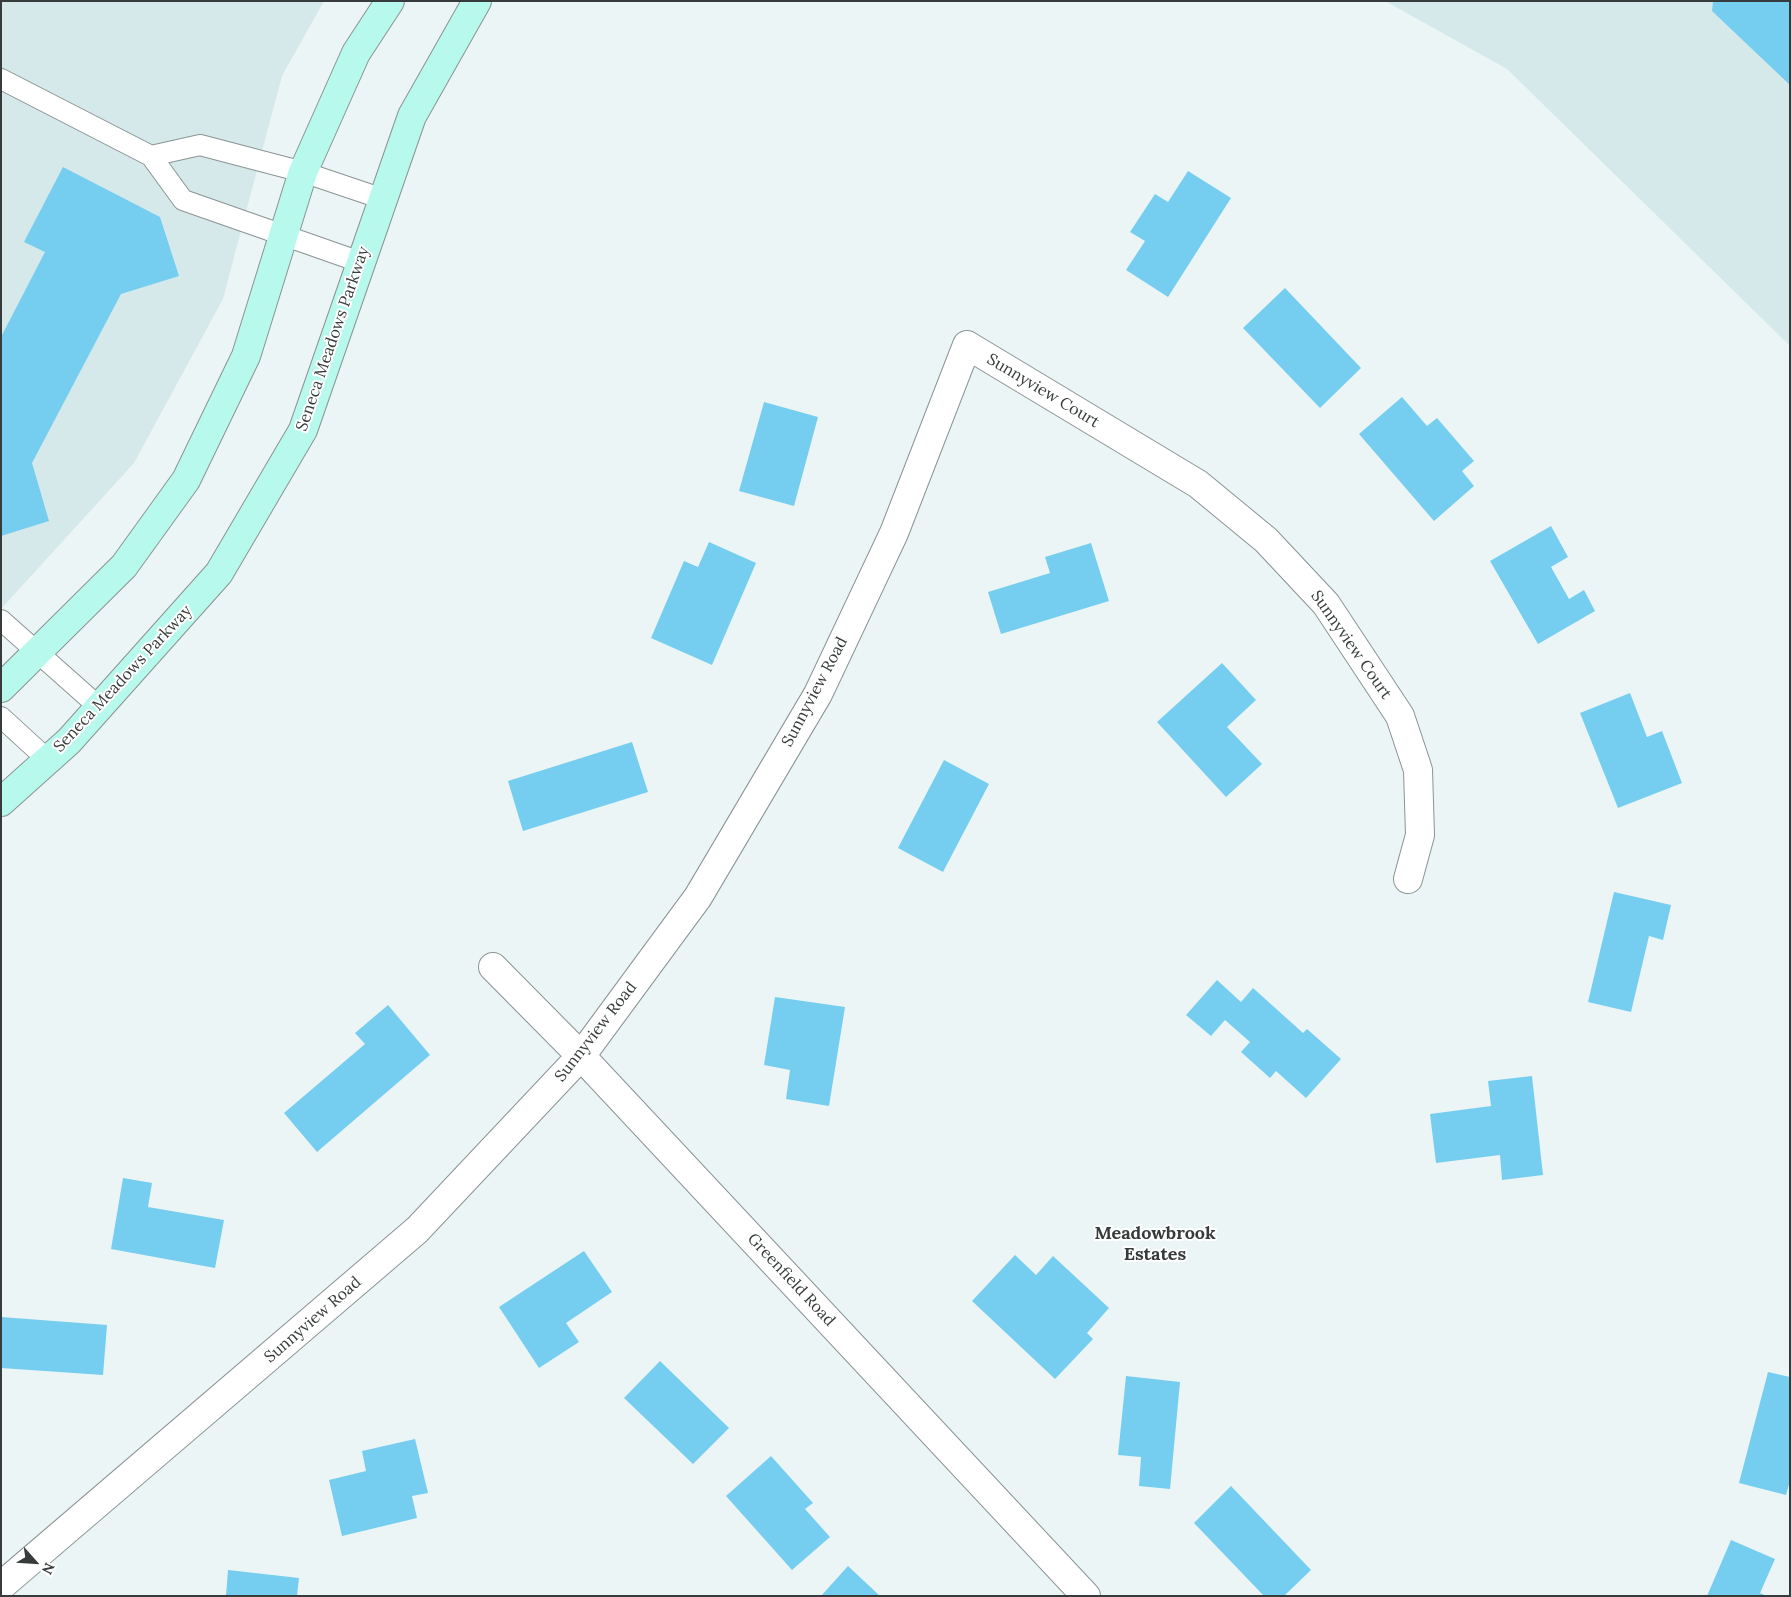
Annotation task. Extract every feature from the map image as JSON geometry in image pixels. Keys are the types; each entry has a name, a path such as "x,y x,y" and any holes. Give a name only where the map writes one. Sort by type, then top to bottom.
{"street":[{"path":"1,688 124,566 186,480 246,356 303,172 356,53 390,1"},
{"name":"Seneca Meadows Parkway","path":"1,802 69,741 220,573 303,430 412,116 477,1"},
{"name":"Sunnyview Court","path":"967,345 1198,484 1266,540 1326,604 1400,716 1418,770 1420,836 1408,879"},
{"name":"Sunnyview Road","path":"1,1586 417,1230 581,1056 698,897 818,694 894,533 967,345"},
{"name":"Greenfield Road","path":"493,967 581,1056 1086,1596"}],"lane":[{"path":"1,79 151,156 183,200 360,262"},
{"path":"151,156 200,146 303,172 383,198"},
{"path":"1,620 99,707"},
{"path":"1,717 48,760"}],"shaded area":[{"path":"1,1 324,1 282,76 223,299 134,463 1,609"},
{"path":"1385,1 1790,1 1790,346 1507,69"}],"building":[{"path":"1713,1 1790,1 1790,85 1712,11"},
{"path":"63,167 160,217 179,276 121,294 32,463 49,521 1,536 1,337 45,252 24,242"},
{"path":"1188,171 1231,198 1168,297 1126,270 1145,241 1130,232 1155,194 1168,202"},
{"path":"1285,288 1361,368 1320,408 1243,328"},
{"path":"1402,397 1427,426 1437,418 1474,461 1462,471 1474,486 1434,521 1359,434"},
{"path":"764,402 818,417 794,506 739,491"},
{"path":"1551,526 1568,557 1551,567 1569,599 1584,590 1595,611 1538,644 1490,561"},
{"path":"709,542 756,563 712,665 651,638 684,561 698,567"},
{"path":"1091,543 1109,601 1001,634 988,592 1050,573 1045,557"},
{"path":"1222,663 1256,700 1227,727 1262,764 1226,797 1157,722"},
{"path":"1630,693 1647,737 1662,731 1682,783 1618,808 1580,713"},
{"path":"632,742 648,792 523,831 508,781"},
{"path":"944,760 989,784 943,872 898,848"},
{"path":"1614,892 1671,905 1663,940 1649,936 1631,1012 1588,1002"},
{"path":"1217,980 1241,1002 1253,988 1303,1033 1307,1029 1341,1059 1306,1098 1276,1071 1270,1078 1241,1052 1250,1042 1225,1020 1211,1036 1186,1015"},
{"path":"775,997 845,1007 829,1106 786,1099 790,1070 764,1065"},
{"path":"388,1005 430,1055 317,1152 284,1113 365,1044 355,1033"},
{"path":"1532,1076 1543,1175 1502,1180 1500,1155 1436,1163 1430,1114 1491,1106 1488,1081"},
{"path":"123,1178 152,1183 148,1207 224,1220 215,1268 111,1249"},
{"path":"584,1251 612,1292 566,1323 579,1342 539,1368 499,1307"},
{"path":"1015,1255 1036,1275 1053,1256 1109,1308 1087,1333 1093,1339 1055,1379 972,1301"},
{"path":"1,1317 107,1325 103,1375 1,1368"},
{"path":"660,1361 729,1428 693,1464 624,1398"},
{"path":"1768,1372 1790,1377 1790,1481 1786,1495 1739,1483"},
{"path":"1126,1376 1180,1382 1170,1489 1139,1486 1141,1457 1118,1455"},
{"path":"415,1439 428,1493 412,1496 417,1518 342,1536 329,1480 366,1471 362,1451"},
{"path":"771,1456 813,1503 805,1509 830,1537 792,1570 726,1496"},
{"path":"1231,1486 1311,1570 1284,1596 1264,1596 1194,1523"},
{"path":"1731,1540 1775,1559 1760,1593 1767,1596 1707,1596"},
{"path":"848,1566 880,1596 821,1596"},
{"path":"228,1570 299,1578 297,1596 226,1596"}],"district":[{"name":"Meadowbrook Estates","path":"1155,1244"}]}
